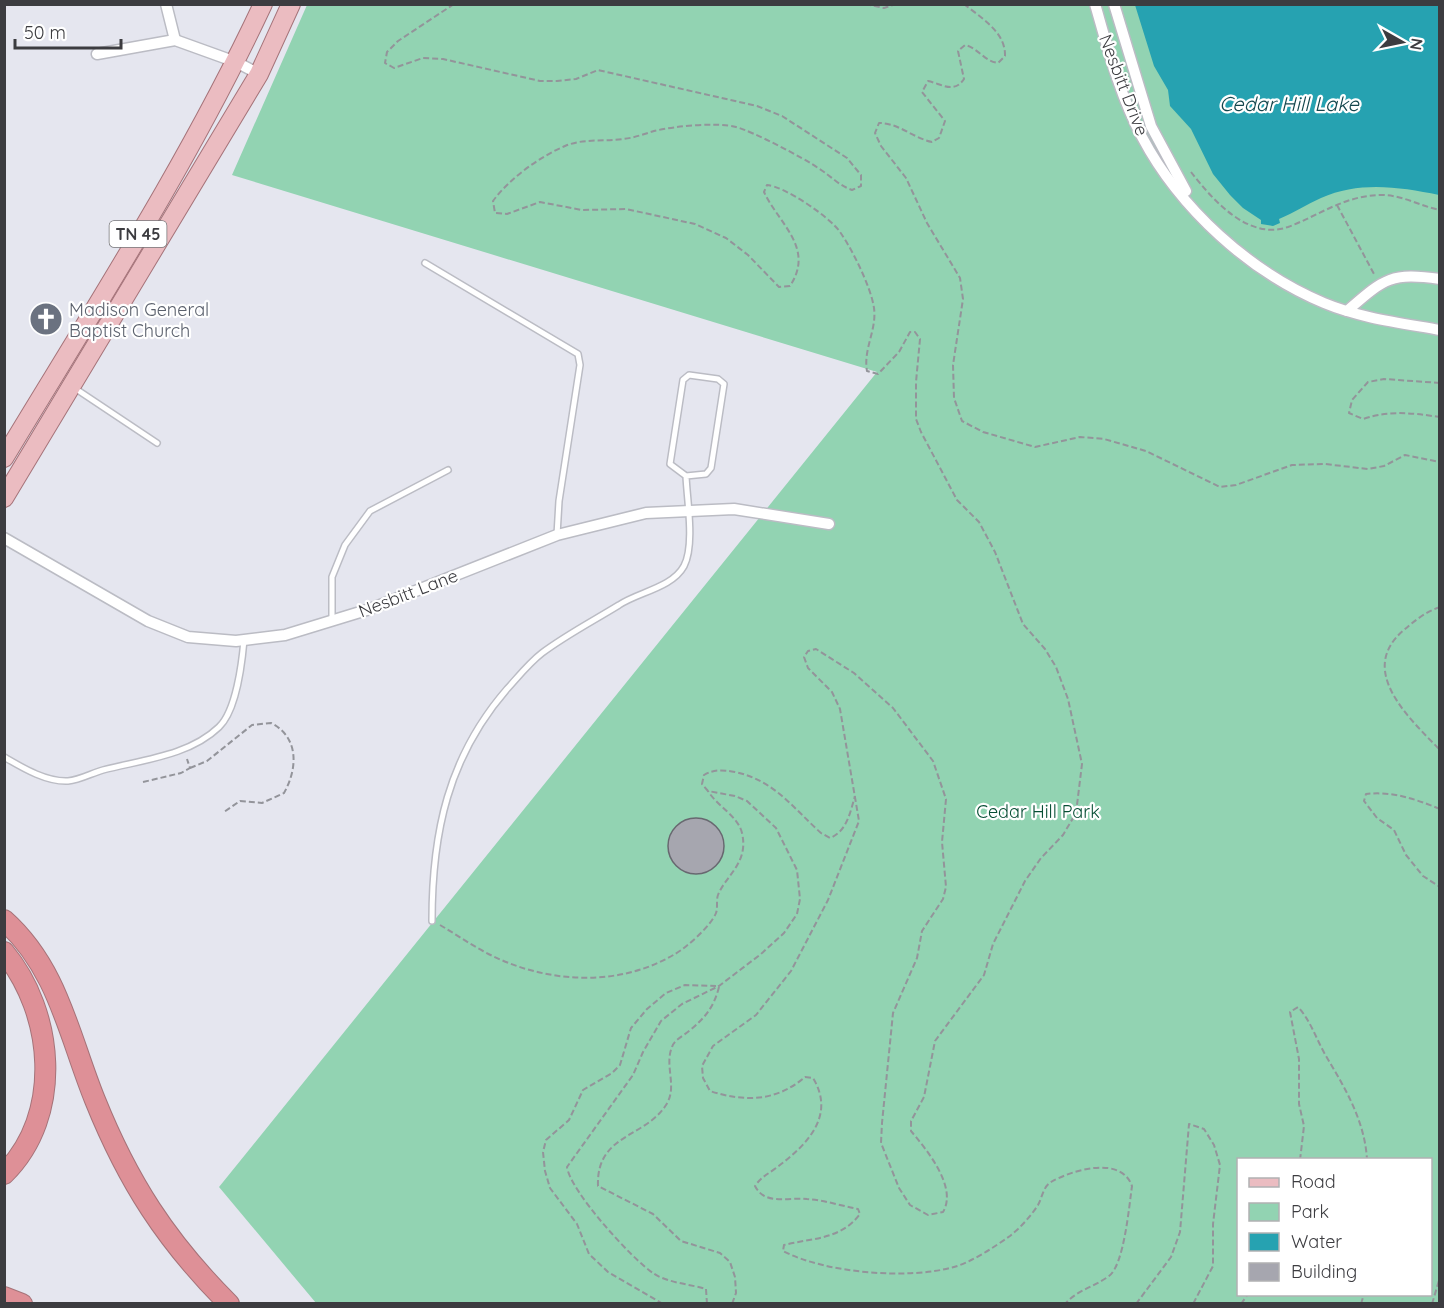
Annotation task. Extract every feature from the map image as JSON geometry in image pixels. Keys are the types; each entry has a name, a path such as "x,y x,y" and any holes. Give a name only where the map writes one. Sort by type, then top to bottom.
{"highway":[{"path":"4,920 22,936 51,979 94,1099 142,1199 175,1245 229,1304"},
{"path":"4,952 15,965 32,997 41,1025 45,1052 40,1107 30,1137 4,1174"},
{"path":"4,1297 22,1304"}],"main road":[{"name":"TN 45","path":"4,458 181,162 236,62 263,4"},
{"name":"TN 45","path":"4,498 259,74 291,4"}],"street":[{"path":"166,4 176,40"},
{"name":"Nesbitt Drive","path":"1095,4 1124,95 1143,138 1174,185 1204,219 1242,255 1270,274 1325,304 1440,330"},
{"name":"Nesbitt Drive","path":"1114,4 1151,126 1167,159 1204,219"},
{"path":"97,54 176,40 236,62 259,74"},
{"path":"1347,310 1379,284 1408,274 1440,279"},
{"name":"Nesbitt Lane","path":"4,538 148,621 188,637 244,640 285,635 332,621 369,609 557,535 646,513 734,509 829,524"}],"lane":[{"path":"181,162 200,172"},
{"path":"153,209 172,217"},
{"path":"425,263 578,354 579,365 558,501 557,535"},
{"path":"688,375 718,379 724,384 711,468 706,474 686,476 670,464 683,380 688,375"},
{"path":"71,386 158,443"},
{"path":"332,621 332,577 345,545 370,511 448,470"},
{"path":"432,921 435,850 444,809 462,758 483,718 541,654 624,601 675,577 683,568 688,556 686,476"},
{"path":"4,757 47,778 67,781 184,748 200,741 220,726 234,696 242,668 244,640"}],"path":[{"path":"454,4 399,41 387,52 385,63 394,68 423,58 443,59 540,81 576,79 598,70 643,79 757,106 782,116 847,158 861,175 861,186 852,190 839,185 819,168 806,161 738,128 720,125 657,130 624,140 589,139 564,146 522,172 492,201 495,213 507,214 540,202 582,210 626,209 695,224 726,238 748,255 779,287 790,286 797,276 798,250 791,232 764,192 767,185 778,186 830,222 839,231 853,257 874,308 873,325 865,358 867,371 878,374 899,352 910,332 915,332 920,339 916,382 916,419 957,500 979,522 994,552 1023,624 1045,649 1056,667 1068,699 1082,764 1076,813 1063,835 1041,858 1026,881 993,944 984,975 935,1041 924,1097 911,1120 911,1131 933,1156 946,1197 943,1212 928,1215 910,1205 898,1188 881,1143 892,1013 917,958 922,931 943,899 946,887 942,842 946,799 933,761 893,708 854,673 825,652 816,649 808,651 804,657 808,668 832,692 840,709 859,821 852,844 813,931 791,971 756,1015 713,1046 702,1066 703,1078 710,1091 733,1098 758,1099 794,1087 805,1077 813,1078 821,1092 822,1112 815,1130 755,1186 759,1194 766,1197 783,1200 806,1198 858,1209 860,1214 845,1228 816,1241 784,1245 783,1251 812,1263 892,1272 935,1270 956,1266 1011,1235 1030,1216 1049,1183 1073,1173 1096,1168 1108,1167 1121,1173 1130,1179 1132,1186 1121,1261 1109,1276 1072,1296 1065,1304"},
{"path":"865,4 884,8 896,4"},
{"path":"964,4 983,17 997,33 1005,48 1005,56 998,63 990,62 974,47 965,45 958,51 964,79 959,86 950,88 928,81 922,92 945,121 943,133 932,142 918,140 888,123 879,123 875,133 881,146 906,178 927,222 960,278 963,299 953,365 954,398 962,420 983,432 1035,447 1080,437 1104,439 1146,451 1220,488 1292,465 1324,464 1368,469 1384,466 1405,455 1440,462"},
{"path":"1188,167 1226,209 1239,219 1271,230 1288,227 1337,204 1382,195 1440,210"},
{"path":"1337,204 1379,284"},
{"path":"1440,382 1384,379 1368,382 1352,400 1349,413 1363,419 1383,412 1406,412 1440,417"},
{"path":"1440,607 1414,621 1397,636 1386,652 1384,672 1392,693 1440,750"},
{"path":"142,782 181,773 207,761 252,725 271,723 287,736 293,746 294,767 284,793 262,803 240,801 224,812"},
{"path":"184,748 190,768"},
{"path":"432,921 484,952 525,969 573,979 653,967 685,948 716,913 717,896 736,871 740,859 742,833 736,822 714,801 702,784 704,775 713,769 748,775 770,784 821,833 830,838 839,834 848,821 856,794"},
{"path":"707,1304 706,1289 653,1274 619,1240 579,1193 568,1175 567,1167 633,1075 643,1052 661,1022 682,1004 719,986 784,933 797,914 800,899 797,870 776,828 747,801 735,795 708,791"},
{"path":"1440,809 1404,796 1383,792 1366,794 1364,801 1377,818 1394,830 1407,855 1423,876 1440,887"},
{"path":"663,1304 608,1272 589,1254 577,1224 550,1188 544,1171 543,1152 546,1140 568,1120 583,1090 612,1073 620,1065 631,1028 647,1009 666,993 685,985 719,986"},
{"path":"719,986 714,1005 690,1031 673,1043 668,1056 672,1089 666,1106 606,1154 597,1169 598,1186 653,1214 681,1241 720,1253 730,1262 735,1277 736,1293 732,1304"},
{"path":"1300,1158 1304,1126 1299,1104 1299,1059 1290,1012 1298,1007 1307,1017 1325,1055 1344,1083 1357,1115 1367,1158"},
{"path":"1136,1304 1171,1257 1180,1232 1189,1124 1204,1129 1214,1145 1220,1165 1213,1224 1213,1266 1193,1304"},
{"path":"1432,1304 1440,1277"}],"green space":[{"name":"Cedar Hill Park","path":"307,5 1439,5 1439,1303 316,1303 219,1187 877,372 232,175"}],"water":[{"name":"Cedar Hill Lake","path":"1135,5 1439,5 1439,195 1380,187 1350,189 1316,200 1279,219 1280,223 1273,226 1261,224 1261,220 1243,208 1213,174 1191,129 1170,106 1168,90 1154,66"}],"building":[{"path":"691,818 701,818 716,826 722,835 724,846 722,857 716,866 701,874 691,874 680,869 673,862 668,851 668,841 673,830 680,823"}],"place":[{"name":"Madison General Baptist Church","path":"46,319"}]}
